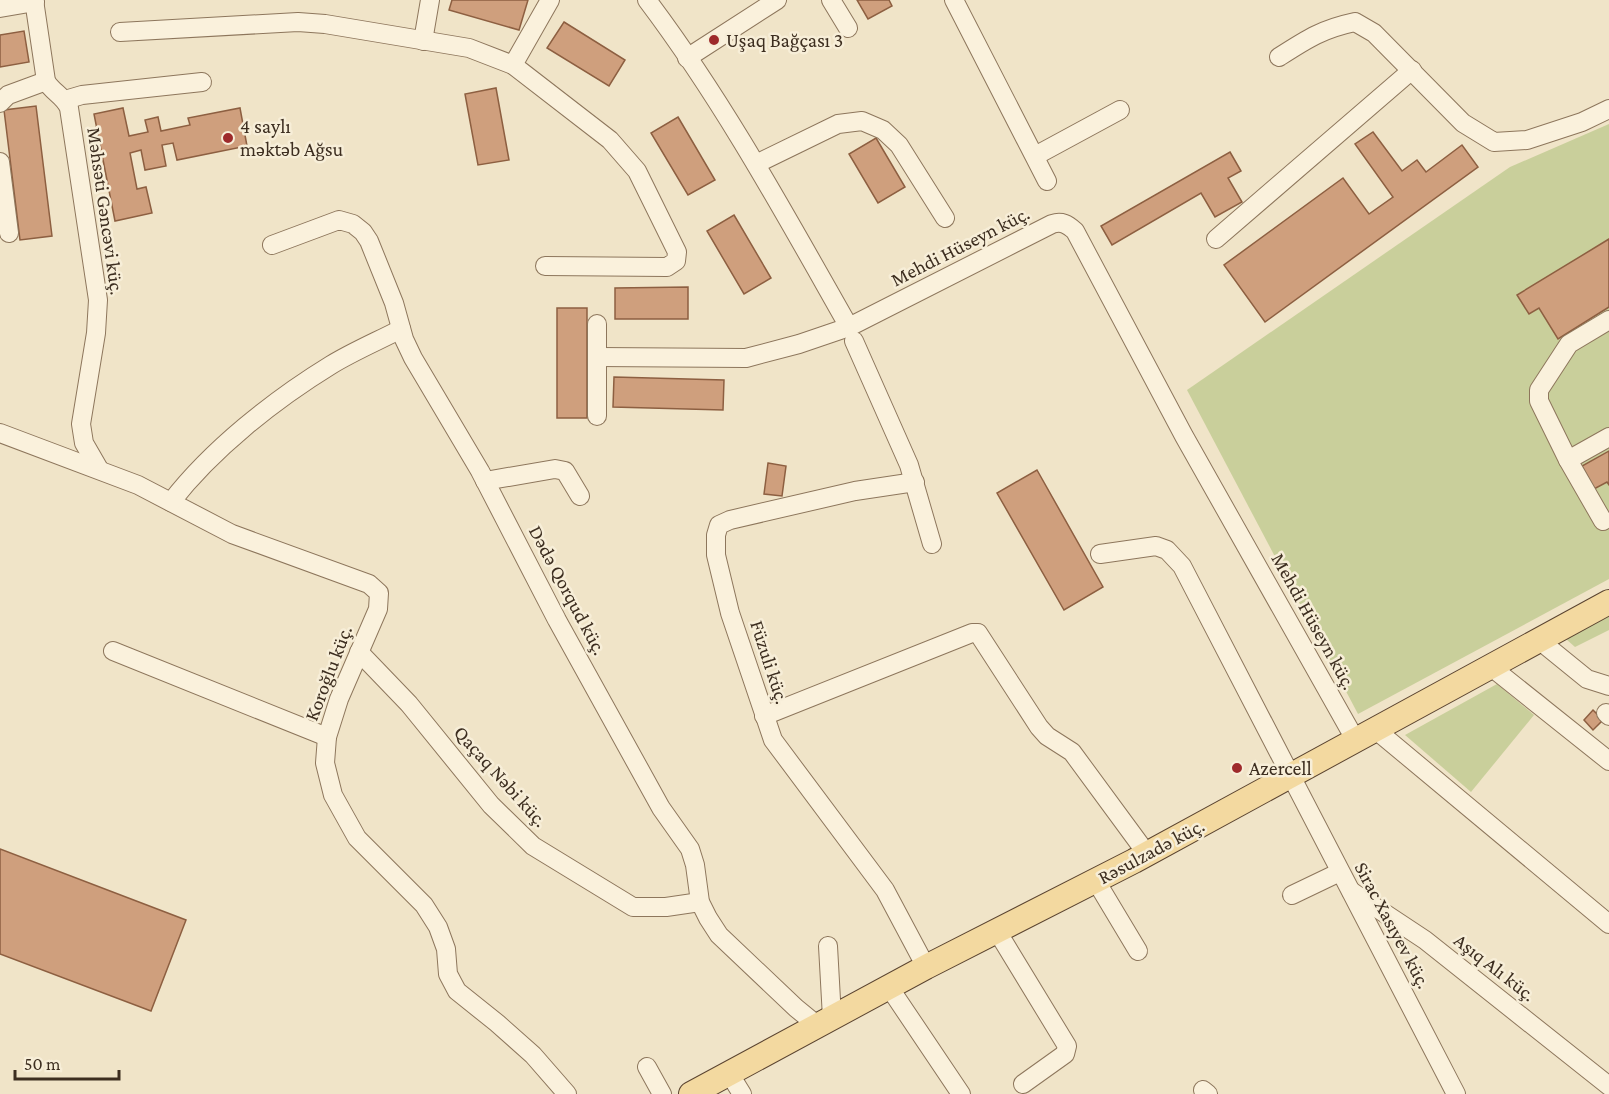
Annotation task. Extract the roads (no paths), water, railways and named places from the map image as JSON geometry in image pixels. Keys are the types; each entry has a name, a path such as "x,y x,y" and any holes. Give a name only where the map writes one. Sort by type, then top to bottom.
{"main road":[{"name":"Rəsulzadə küç.","path":"691,1094 926,967 1147,854 1609,602"}],"street":[{"path":"423,40 430,0"},
{"path":"513,65 550,0"},
{"path":"647,0 756,164 852,334 909,465 933,544"},
{"path":"687,58 777,0"},
{"path":"831,0 848,28"},
{"path":"954,0 1047,181"},
{"path":"0,8 34,1 46,81 50,88 65,100 82,95 202,82"},
{"path":"120,32 298,22 325,24 469,48 513,65 610,140 637,171 676,252 676,261 667,267 544,266"},
{"path":"1279,57 1316,33 1355,22 1374,33 1463,123 1494,142 1527,140 1582,122 1609,109"},
{"path":"1216,239 1412,70"},
{"path":"0,103 8,95 46,81"},
{"name":"Məhsəti Gəncəvi küç.","path":"65,100 69,108 98,300 96,333 81,424 84,443 99,470"},
{"path":"1035,156 1120,110"},
{"path":"756,164 838,124 862,121 883,130 898,145 945,218"},
{"path":"0,162 9,233"},
{"name":"Dədə Qorqud küç.","path":"272,245 339,220 353,224 363,232 369,241 394,303 401,329 413,358 485,481 557,620 661,808 690,849 695,865 700,902 719,935 796,1008 825,1022"},
{"name":"Mehdi Hüseyn küç.","path":"852,334 1052,224 1059,222 1067,224 1075,231 1184,436 1366,735"},
{"path":"1603,521 1568,460 1539,401 1539,390 1569,344 1609,320"},
{"path":"597,324 597,416"},
{"path":"171,502 209,457 271,407 332,365 401,329"},
{"path":"598,357 746,358 852,334"},
{"name":"Koroğlu küç.","path":"0,432 138,485 232,534 369,584 379,593 378,609 339,699 327,737 325,764 333,795 357,838 424,905 438,927 446,949 448,974 457,991 533,1055 567,1094"},
{"path":"1568,460 1609,437"},
{"path":"485,481 555,469 566,471 580,496"},
{"name":"Füzuli küç.","path":"915,482 855,491 730,520 719,525 716,535 716,555 730,613 773,740 885,890 926,967"},
{"name":"Sirac Xasıyev küç.","path":"1100,554 1156,546 1167,550 1182,566 1456,1094"},
{"path":"764,716 972,633 978,633 1039,727 1047,736 1072,752 1147,854"},
{"path":"1539,640 1587,679 1609,686"},
{"path":"113,651 327,737"},
{"name":"Qaçaq Nəbi küç.","path":"359,652 409,704 491,805 532,846 633,907 666,907 700,902"},
{"path":"1490,666 1609,761"},
{"path":"1366,735 1609,924"},
{"path":"1292,895 1340,872"},
{"path":"1096,881 1138,951"},
{"name":"Aşıq Alı küç.","path":"1349,890 1425,940 1609,1086"},
{"path":"997,931 1067,1046 1065,1054 1023,1084"},
{"path":"825,1022 828,946"},
{"path":"889,987 961,1094"},
{"path":"647,1067 662,1094"},
{"path":"729,1073 742,1094"}],"place":[{"name":"Uşaq Bağçası 3","path":"714,40"},
{"name":"4 saylı məktəb Ağsu","path":"228,138"},
{"name":"Azercell","path":"1237,768"}]}
